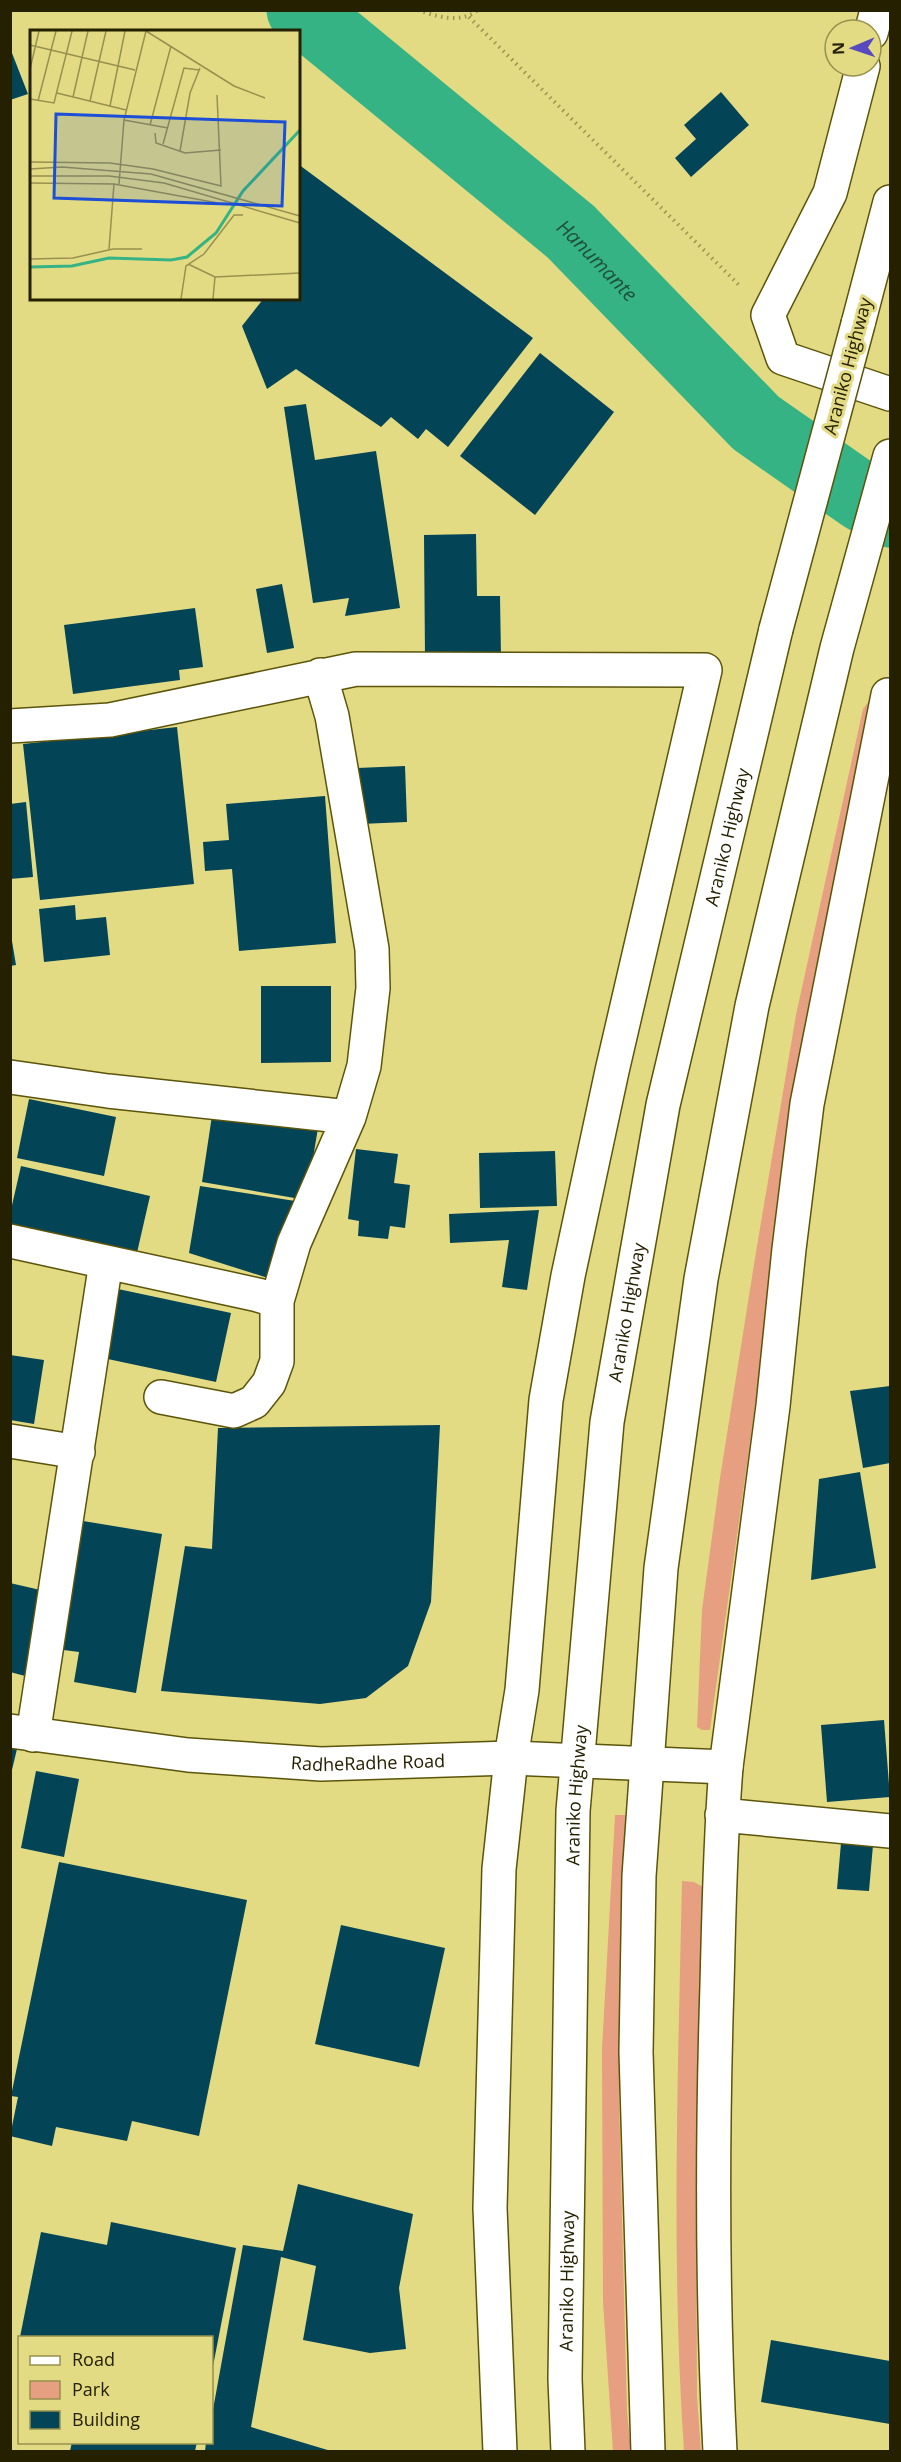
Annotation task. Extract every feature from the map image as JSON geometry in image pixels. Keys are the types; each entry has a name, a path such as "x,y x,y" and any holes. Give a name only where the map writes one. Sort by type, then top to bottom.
{"main road":[{"path":"859,78 830,194 768,315 783,358 891,394"},
{"name":"Araniko Highway","path":"568,2451 565,2379 573,1811 607,1422 663,1105 776,629 891,202"},
{"path":"648,2451 636,2052 639,1876 661,1568 701,1279 752,1006 837,648 891,456"},
{"path":"10,726 110,720 356,669 705,670 612,1071 566,1287 546,1400 522,1690 511,1758 499,1869 490,2208 500,2451"},
{"path":"161,1397 234,1411 254,1402 269,1383 277,1361 277,1301 294,1243 349,1117 364,1066 373,988 372,949 332,716 320,675"},
{"path":"720,2451 712,2252 714,2089 722,1815 726,1767 774,1406 789,1249 807,1104 888,695"},
{"path":"10,1077 108,1091 349,1117"},
{"path":"10,1240 277,1301"},
{"path":"22,1733 78,1452 106,1262"},
{"path":"10,1440 78,1452"},
{"name":"RadheRadhe Road","path":"22,1733 188,1755 321,1764 511,1758 726,1767"},
{"path":"722,1815 891,1831"}],"path":[{"path":"418,10 443,18 469,17 478,10"},
{"path":"469,17 768,315"}],"green space":[{"path":"869,701 875,701 826,923 793,1092 776,1216 772,1284 710,1730 702,1730 697,1727 702,1610 720,1478 756,1252 796,1015 863,709"},
{"path":"615,1815 628,1815 619,2097 627,2412 631,2451 613,2452 603,2302 602,2049"},
{"path":"682,1881 694,1882 703,1887 706,2006 696,2191 697,2396 701,2452 684,2451 680,2380 677,2095"}],"building":[{"path":"10,48 28,94 10,100"},
{"path":"721,92 749,125 691,177 675,158 696,139 684,125"},
{"path":"300,165 533,338 448,447 426,429 418,439 391,417 381,427 296,369 267,389 242,326 262,300 300,300"},
{"path":"540,353 614,412 535,515 460,456"},
{"path":"306,404 315,460 376,451 400,608 345,616 349,598 313,603 284,407"},
{"path":"476,534 477,596 500,596 501,657 425,658 424,535"},
{"path":"282,584 294,648 267,653 256,589"},
{"path":"195,608 203,667 179,670 180,680 73,694 64,625"},
{"path":"177,727 194,884 40,900 23,744"},
{"path":"405,766 407,822 360,824 357,768"},
{"path":"325,796 336,943 239,951 232,869 205,871 203,842 229,840 226,804"},
{"path":"26,802 33,877 10,879 10,804"},
{"path":"75,905 76,920 106,917 110,955 44,962 39,909"},
{"path":"10,929 16,965 10,966"},
{"path":"261,986 331,986 331,1062 261,1063"},
{"path":"29,1099 116,1117 104,1176 17,1158"},
{"path":"213,1109 318,1128 306,1200 202,1182"},
{"path":"356,1149 398,1154 394,1183 410,1185 405,1228 390,1226 388,1239 358,1236 359,1221 348,1219"},
{"path":"555,1151 557,1206 480,1208 479,1153"},
{"path":"21,1166 150,1196 136,1257 10,1229 10,1214"},
{"path":"200,1186 295,1201 271,1279 189,1253"},
{"path":"539,1210 527,1290 502,1287 509,1240 450,1243 449,1214"},
{"path":"118,1289 231,1313 216,1382 103,1358"},
{"path":"10,1355 44,1360 34,1424 10,1420"},
{"path":"890,1386 890,1463 863,1468 850,1391"},
{"path":"440,1425 431,1602 408,1666 366,1698 320,1704 161,1691 185,1546 212,1549 218,1428"},
{"path":"860,1472 876,1568 811,1580 819,1479"},
{"path":"77,1520 162,1534 136,1693 74,1682 79,1652 56,1649"},
{"path":"10,1583 49,1592 29,1677 10,1672"},
{"path":"884,1720 890,1797 827,1802 821,1725"},
{"path":"10,1748 17,1749 11,1774 10,1774"},
{"path":"36,1771 79,1779 64,1857 21,1848"},
{"path":"841,1843 873,1845 869,1891 837,1889"},
{"path":"59,1862 247,1900 199,2136 132,2121 127,2141 56,2127 52,2146 10,2136 18,2097 11,2096"},
{"path":"341,1925 445,1948 419,2067 315,2044"},
{"path":"298,2184 413,2214 399,2288 406,2349 370,2353 303,2340 316,2266 281,2257 251,2427 331,2451 205,2451 206,2444 213,2444 213,2410 243,2245 283,2251"},
{"path":"111,2222 236,2248 213,2366 213,2336 20,2336 41,2232 107,2245"},
{"path":"771,2340 890,2361 890,2424 761,2402"},
{"path":"72,2444 197,2444 195,2451 70,2451"}],"waterway":[{"name":"Hanumante","path":"301,10 571,232 756,423 862,497 890,513"}]}
